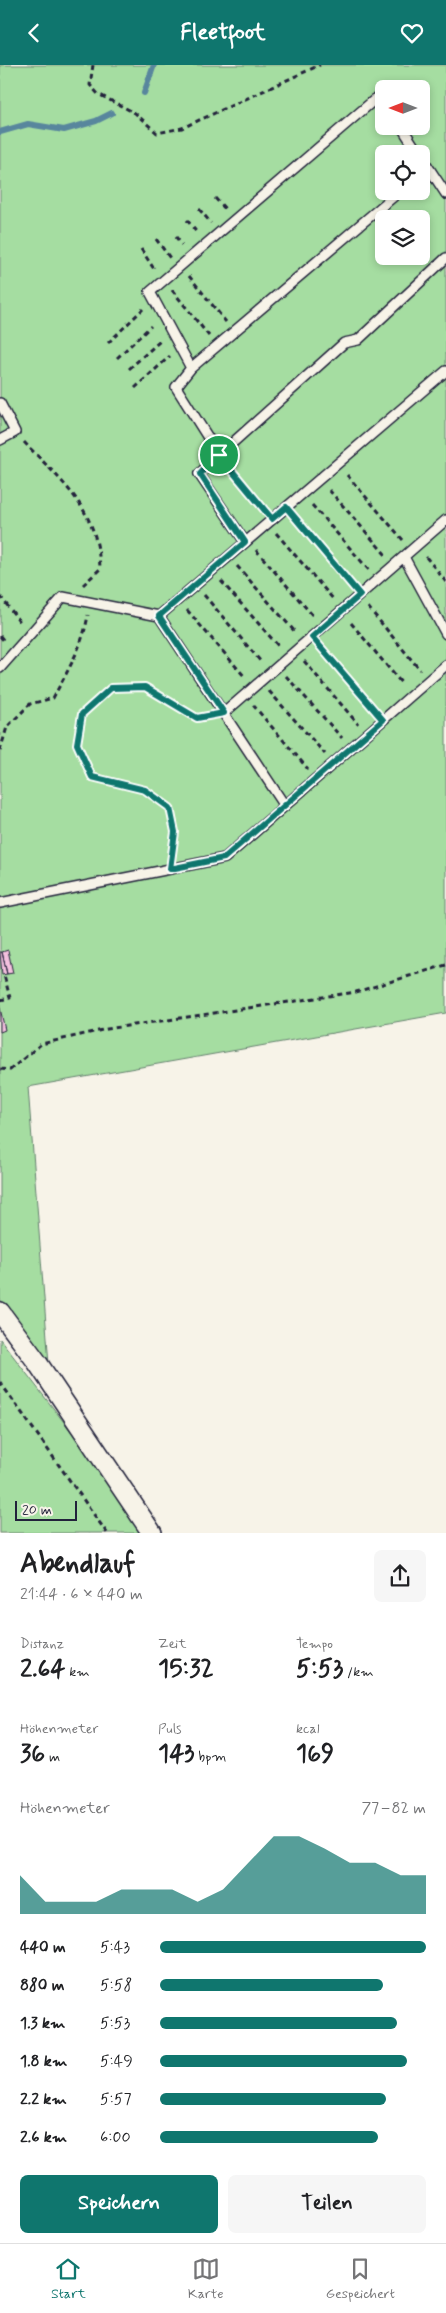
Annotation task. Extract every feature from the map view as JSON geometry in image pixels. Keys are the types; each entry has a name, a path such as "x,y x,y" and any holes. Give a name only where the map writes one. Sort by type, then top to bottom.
{"street":[{"path":"0,1312 43,1370 152,1533"}],"lane":[{"path":"191,368 150,292 375,99"},
{"path":"430,176 446,194"},
{"path":"219,455 176,387 191,368 389,200"},
{"path":"246,541 200,474 344,343 358,340 446,259"},
{"path":"159,616 446,371"},
{"path":"0,403 15,432 0,440"},
{"path":"224,713 446,520"},
{"path":"404,557 446,634"},
{"path":"0,668 63,597 159,616 285,805"},
{"path":"0,903 224,858 446,665"}],"path":[{"path":"93,65 90,85 98,94 135,113 157,133 182,128 320,65"},
{"path":"156,239 234,332"},
{"path":"141,249 164,281 218,346"},
{"path":"108,343 154,299"},
{"path":"117,358 163,315"},
{"path":"129,369 171,331"},
{"path":"135,387 180,348"},
{"path":"15,432 84,507 99,550 100,569 86,584 63,597"},
{"path":"219,455 269,521 412,695"},
{"path":"337,463 446,582"},
{"path":"318,479 395,565"},
{"path":"302,493 377,579"},
{"path":"286,507 429,680"},
{"path":"246,541 322,627"},
{"path":"228,556 383,720"},
{"path":"212,571 367,734"},
{"path":"195,585 274,670 351,748"},
{"path":"0,596 30,633"},
{"path":"178,600 334,763"},
{"path":"0,751 7,727 12,721 30,704 52,699 76,656 86,629 87,601"},
{"path":"170,869 175,832 170,808 145,790 92,777 77,744 82,714 111,688 145,687 197,718 224,713"},
{"path":"244,695 316,779"},
{"path":"0,1069 10,1070 41,1044 98,1031 356,992 446,965"},
{"path":"0,1000 10,998 4,975"},
{"path":"0,1382 106,1533"}],"green space":[{"path":"0,65 446,65 446,1013 28,1087 49,1364 0,1299"},
{"path":"0,1339 143,1525 148,1533 0,1533"}],"building":[{"path":"8,950 13,973 7,974 2,952"},
{"path":"0,952 2,952 7,974 2,975"},
{"path":"0,1008 5,1030 0,1032"}],"waterway":[{"path":"144,93 154,65"},
{"path":"0,132 28,124 64,130 96,121 112,113"}],"route":[{"path":"219,455 272,519 286,507 360,595 312,637 383,720 224,858 170,869 175,832 170,808 145,790 92,777 77,744 82,714 111,688 145,687 197,718 224,713 159,616 245,542 200,474 219,455"}]}
